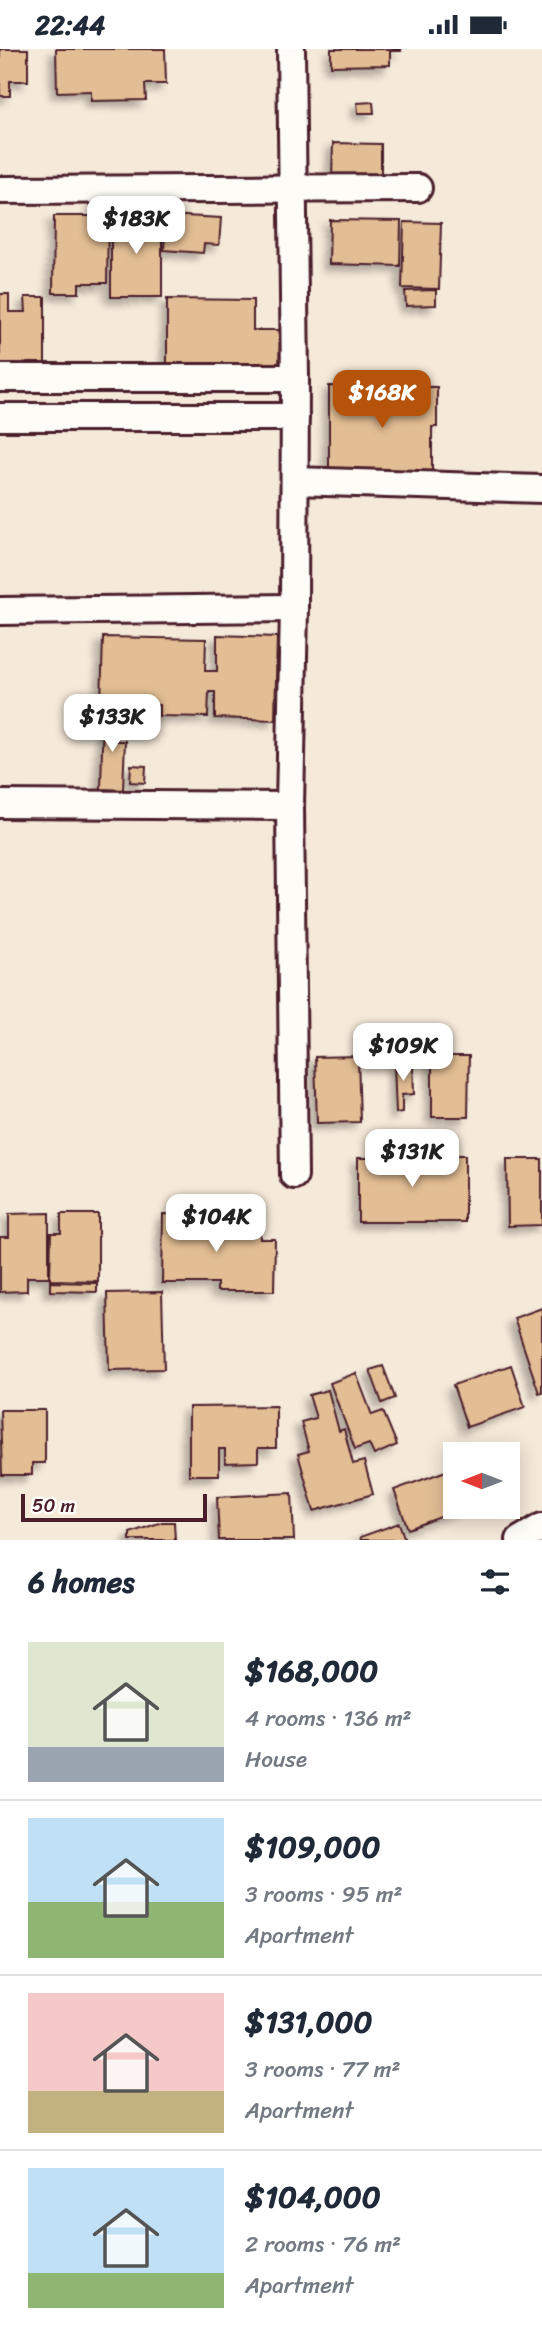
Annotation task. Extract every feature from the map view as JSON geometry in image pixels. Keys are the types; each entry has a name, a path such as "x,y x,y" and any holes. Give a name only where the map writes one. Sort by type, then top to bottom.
{"street":[{"path":"290,49 295,378 295,608 290,806 295,1175"},
{"path":"0,190 418,188"},
{"path":"0,378 295,378"},
{"path":"0,417 295,417"},
{"path":"295,481 542,489"},
{"path":"0,611 295,608"},
{"path":"0,804 290,806"},
{"path":"520,1540 542,1527"}],"building":[{"path":"0,49 28,49 28,81 10,81 10,96 0,96"},
{"path":"56,49 165,49 166,84 145,84 146,100 91,101 91,91 57,92"},
{"path":"331,49 401,51 390,51 390,65 331,66"},
{"path":"373,102 374,113 358,113 357,103"},
{"path":"333,143 381,144 381,179 332,178"},
{"path":"111,215 162,215 162,297 111,297"},
{"path":"166,215 221,218 219,245 204,244 203,253 164,250"},
{"path":"54,216 108,216 107,283 79,283 79,293 53,293"},
{"path":"330,220 401,221 400,266 329,264"},
{"path":"404,222 441,223 439,289 402,288"},
{"path":"436,290 436,305 406,306 405,291"},
{"path":"0,294 9,294 9,312 26,312 25,297 45,297 45,371 0,372"},
{"path":"167,299 253,300 253,330 280,330 279,375 167,377"},
{"path":"329,386 437,387 437,427 432,427 432,476 329,475"},
{"path":"217,635 277,637 275,720 215,718 215,692 209,692 208,717 159,716 159,705 101,704 103,637 206,639 205,671 217,671"},
{"path":"103,708 116,708 115,741 125,741 123,790 101,789"},
{"path":"131,765 146,766 145,783 130,782"},
{"path":"358,1056 360,1122 317,1123 315,1057"},
{"path":"432,1056 469,1056 468,1117 432,1117"},
{"path":"413,1063 414,1094 402,1095 402,1112 396,1113 394,1064"},
{"path":"429,1155 465,1155 465,1222 358,1222 358,1158 429,1158"},
{"path":"507,1159 542,1159 542,1225 508,1226"},
{"path":"49,1213 49,1277 27,1277 27,1291 0,1292 0,1237 9,1237 9,1214"},
{"path":"61,1214 98,1214 98,1281 50,1280 51,1233 61,1233"},
{"path":"163,1214 233,1215 233,1233 260,1234 260,1239 275,1239 274,1291 217,1291 217,1283 162,1283"},
{"path":"50,1282 97,1283 97,1292 50,1291"},
{"path":"162,1292 164,1369 109,1370 107,1293"},
{"path":"542,1308 542,1392 539,1393 514,1318"},
{"path":"511,1365 525,1407 467,1427 453,1385"},
{"path":"383,1366 395,1398 382,1403 370,1370"},
{"path":"356,1373 372,1415 383,1411 397,1445 374,1455 369,1444 355,1449 330,1383"},
{"path":"328,1390 339,1431 344,1429 353,1464 364,1461 373,1494 314,1511 298,1454 309,1451 301,1422 316,1418 309,1395"},
{"path":"276,1406 276,1448 258,1448 258,1462 225,1463 225,1449 219,1449 219,1475 189,1475 189,1407"},
{"path":"0,1410 45,1410 45,1463 32,1463 32,1475 2,1475"},
{"path":"443,1472 443,1516 408,1529 394,1490"},
{"path":"292,1493 294,1540 219,1540 217,1497"},
{"path":"162,1522 174,1522 175,1540 130,1540 130,1533"},
{"path":"399,1523 405,1540 361,1540 360,1537"}]}
